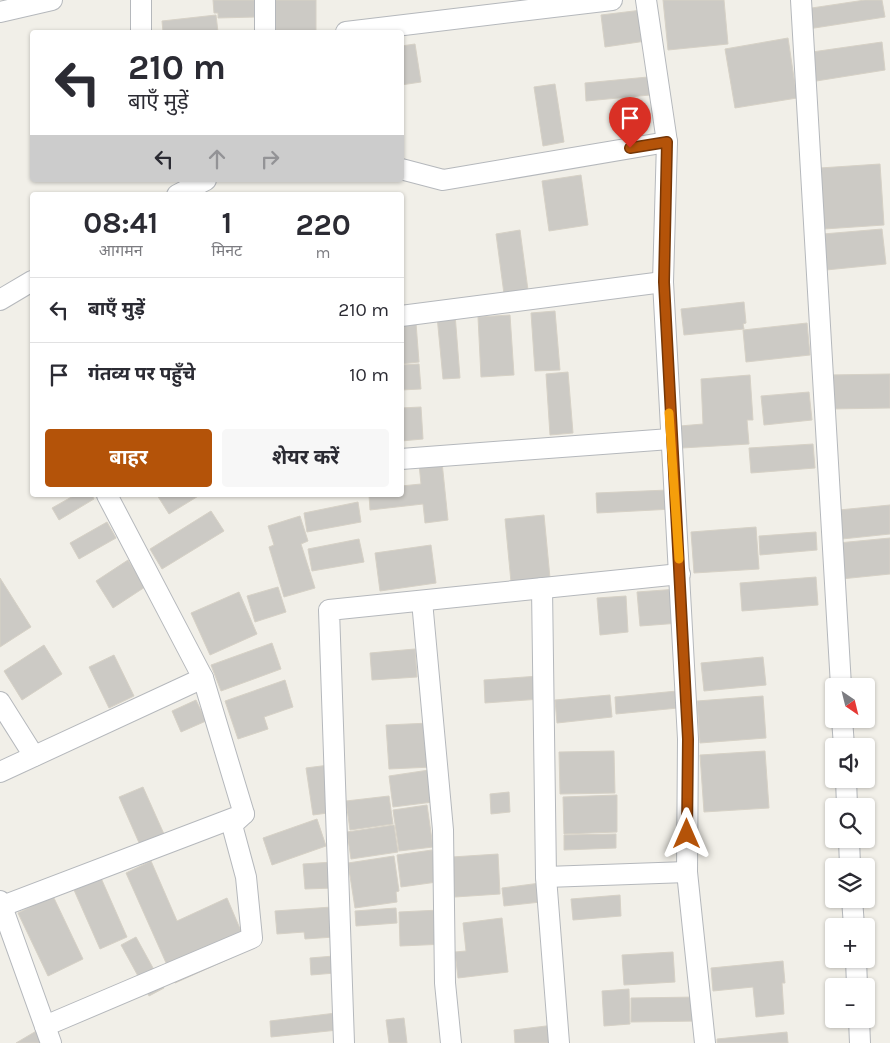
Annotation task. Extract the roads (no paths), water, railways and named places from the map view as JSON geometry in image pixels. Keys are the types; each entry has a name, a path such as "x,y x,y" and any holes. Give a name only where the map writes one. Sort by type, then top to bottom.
{"street":[{"path":"0,12 52,0"},
{"path":"140,0 141,30"},
{"path":"265,0 266,30"},
{"path":"363,30 612,0"},
{"path":"646,0 667,142 664,282 670,439 680,574 688,739 686,872 705,1043"},
{"path":"801,0 841,678"},
{"path":"404,170 443,180 667,142"},
{"path":"181,192 194,182"},
{"path":"182,192 202,182"},
{"path":"0,300 30,282"},
{"path":"404,316 664,282"},
{"path":"404,459 670,439"},
{"path":"108,497 203,678 244,814"},
{"path":"344,1043 329,610 680,574"},
{"path":"542,588 546,877 559,1043"},
{"path":"422,601 443,830 445,983 450,1043"},
{"path":"0,772 203,678"},
{"path":"0,702 34,756"},
{"path":"244,814 232,825 246,876 252,938 48,1034 1,904 244,814"},
{"path":"546,877 686,872"},
{"path":"859,1028 860,1043"}]}
